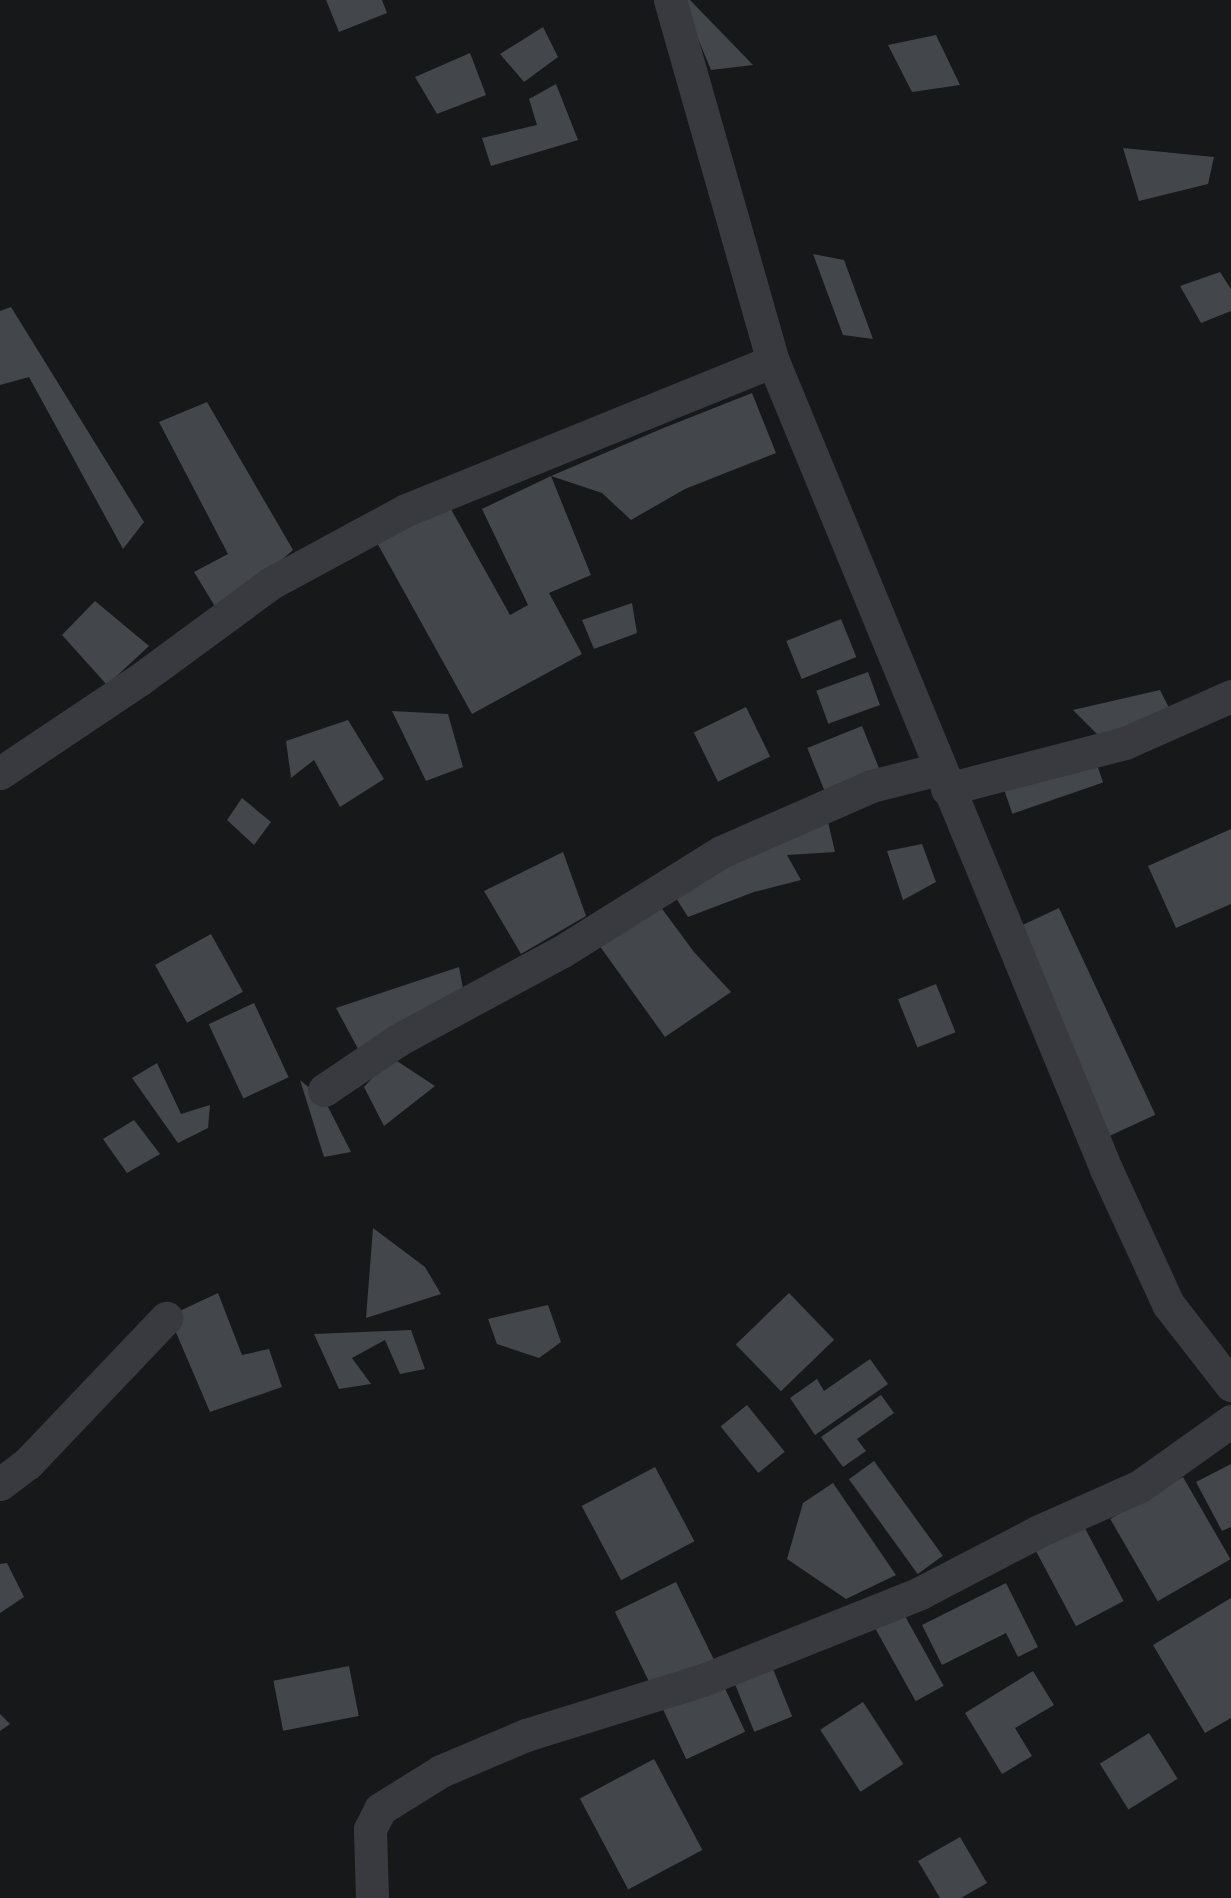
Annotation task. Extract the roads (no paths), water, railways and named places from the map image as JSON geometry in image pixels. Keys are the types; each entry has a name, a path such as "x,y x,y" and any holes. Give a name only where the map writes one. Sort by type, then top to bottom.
{"street":[{"path":"670,0 773,361 943,779 1106,1169 1168,1304 1231,1385"},
{"path":"0,773 139,680 271,583 406,510 773,361"},
{"path":"324,1090 398,1040 561,952 721,852 871,786 943,779 1125,743 1231,696"},
{"path":"0,1484 27,1464 166,1318"},
{"path":"372,1898 370,1829 380,1809 441,1771 526,1735 703,1680 920,1593 1039,1531 1140,1486 1231,1421"}]}
